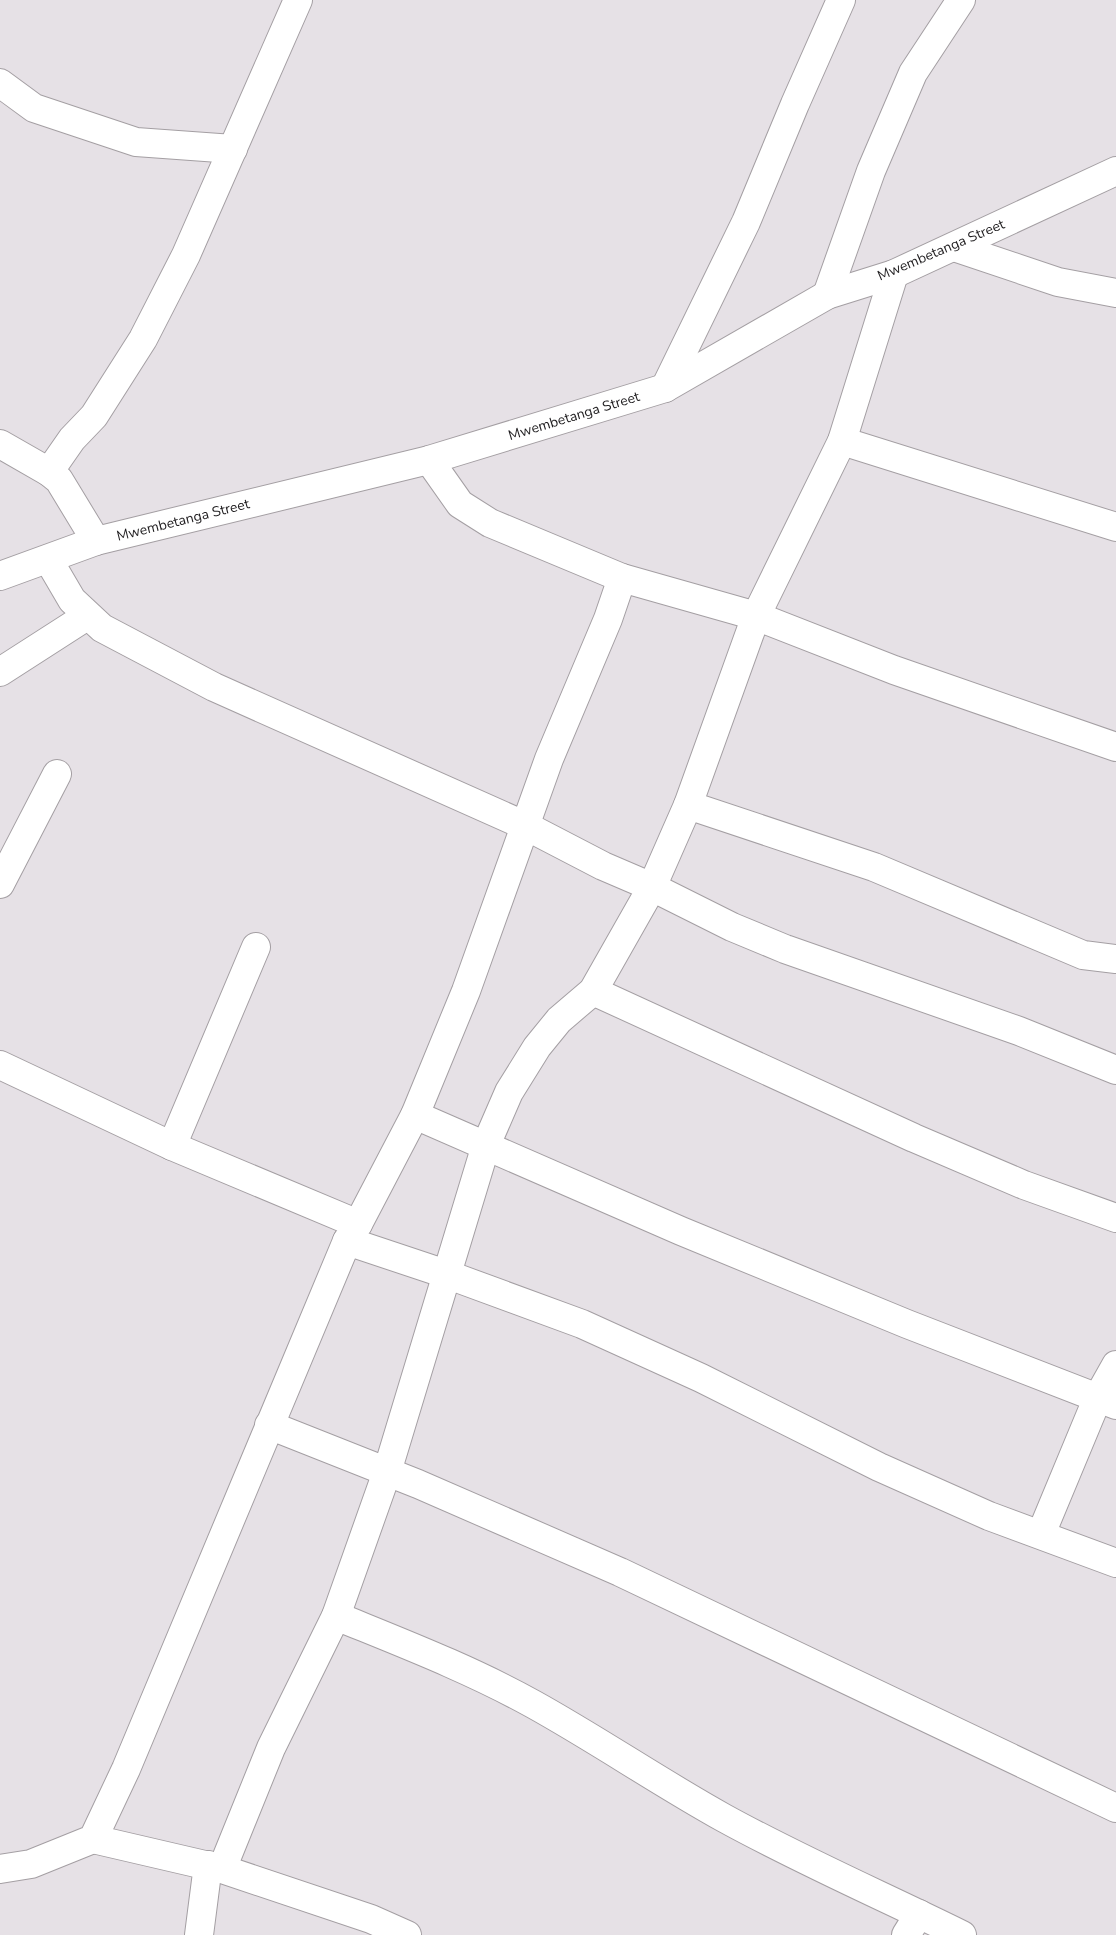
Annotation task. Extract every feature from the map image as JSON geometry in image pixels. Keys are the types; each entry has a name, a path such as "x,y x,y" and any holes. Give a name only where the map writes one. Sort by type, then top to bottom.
{"street":[{"path":"49,472 72,439 94,416 142,339 186,255 298,0"},
{"path":"665,388 746,222 840,0"},
{"path":"827,294 872,171 913,73 961,0"},
{"path":"0,83 34,108 136,142 232,149"},
{"name":"Mwembetanga Street","path":"0,576 96,541 428,460 665,388 827,294 894,274 1116,171"},
{"path":"954,247 1058,282 1116,293"},
{"path":"199,1935 215,1867 336,1616 387,1472 486,1145 509,1092 537,1047 559,1020 593,991 652,887 688,805 756,616 842,442 894,274"},
{"path":"842,442 1116,527"},
{"path":"0,444 49,472 59,480 96,541"},
{"path":"428,460 460,504 490,523 622,578 756,616 894,670 1116,747"},
{"path":"48,559 72,600 102,628 214,687 526,826 603,866 785,949 1019,1031 1116,1070"},
{"path":"94,1839 130,1760 352,1233 415,1115 466,991 549,759 608,619 622,578"},
{"path":"0,672 87,616"},
{"path":"0,884 57,774"},
{"path":"688,805 874,867 1083,955 1116,959"},
{"path":"172,1146 256,947"},
{"path":"593,991 914,1138 1024,1185 1116,1218"},
{"path":"0,1065 352,1233 446,1274 582,1324 701,1378 888,1471 989,1516 1116,1562"},
{"path":"415,1115 680,1231 907,1324 1107,1401"},
{"path":"1041,1534 1107,1401 1116,1365"},
{"path":"270,1426 387,1472 646,1583 1116,1808"},
{"path":"336,1616 434,1657 532,1703 724,1818 842,1879 913,1924 962,1935"},
{"path":"0,1869 31,1864 94,1839 215,1867 371,1919 407,1935"}]}
